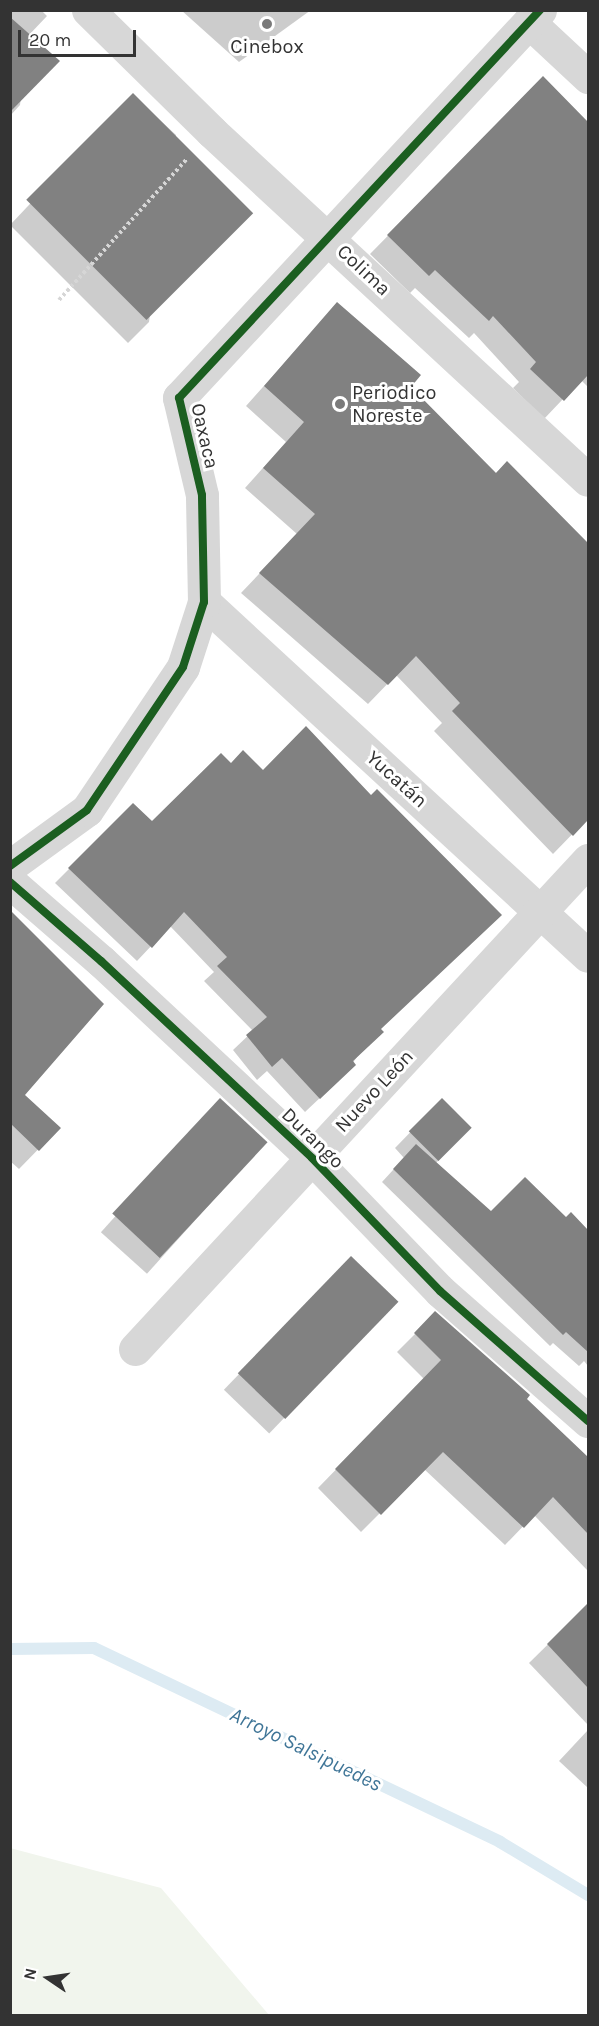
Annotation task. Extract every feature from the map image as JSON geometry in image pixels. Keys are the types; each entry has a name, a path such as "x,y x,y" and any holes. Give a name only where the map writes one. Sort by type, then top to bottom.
{"street":[{"name":"Colima","path":"88,10 212,132 329,237 588,480"},
{"path":"535,16 588,77"},
{"name":"Oaxaca","path":"10,866 87,810 183,667 204,602 202,495 179,398 535,16"},
{"name":"Yucatán","path":"204,602 542,911 588,956"},
{"name":"Nuevo León","path":"135,1349 588,860"},
{"name":"Durango","path":"10,882 101,961 312,1158 440,1291 588,1421"}],"path":[{"path":"59,300 212,132"}],"shaded area":[{"path":"10,1848 161,1888 269,2015 11,2015"}],"building":[{"path":"10,17 60,61 10,112"},
{"path":"543,76 588,122 588,375 564,401 530,369 536,362 493,316 489,321 435,270 429,276 387,235"},
{"path":"133,93 253,213 146,320 26,200"},
{"path":"337,302 421,375 411,387 496,473 507,461 588,543 588,820 573,836 452,711 460,703 416,656 388,685 259,573 315,514 263,468 304,422 264,386"},
{"path":"306,726 371,795 377,789 502,915 381,1029 384,1032 353,1061 356,1065 320,1099 282,1058 272,1067 246,1035 267,1017 217,966 227,957 184,912 152,948 68,868 133,803 152,821 221,753 231,763 243,750 263,770"},
{"path":"10,910 104,1004 25,1095 61,1128 39,1151 10,1123"},
{"path":"220,1098 268,1142 160,1258 112,1214"},
{"path":"442,1098 472,1128 438,1161 409,1131"},
{"path":"416,1144 491,1211 525,1177 566,1217 571,1212 588,1230 588,1352 566,1332 563,1335 393,1169"},
{"path":"351,1256 398,1302 285,1419 238,1373"},
{"path":"435,1311 530,1395 527,1399 588,1457 588,1534 553,1497 524,1528 443,1452 381,1515 335,1469 441,1360 414,1333"},
{"path":"588,1603 588,1688 547,1644"}],"waterway":[{"name":"Arroyo Salsipuedes","path":"10,1649 94,1648 500,1842 588,1895"}],"cycle path":[{"path":"10,866 87,810 183,667 204,602 202,495 179,398 540,10"},
{"path":"10,882 101,961 312,1158 440,1291 588,1421"}],"place":[{"name":"Cinebox","path":"267,24"},
{"name":"Periodico Noreste","path":"340,404"}]}
